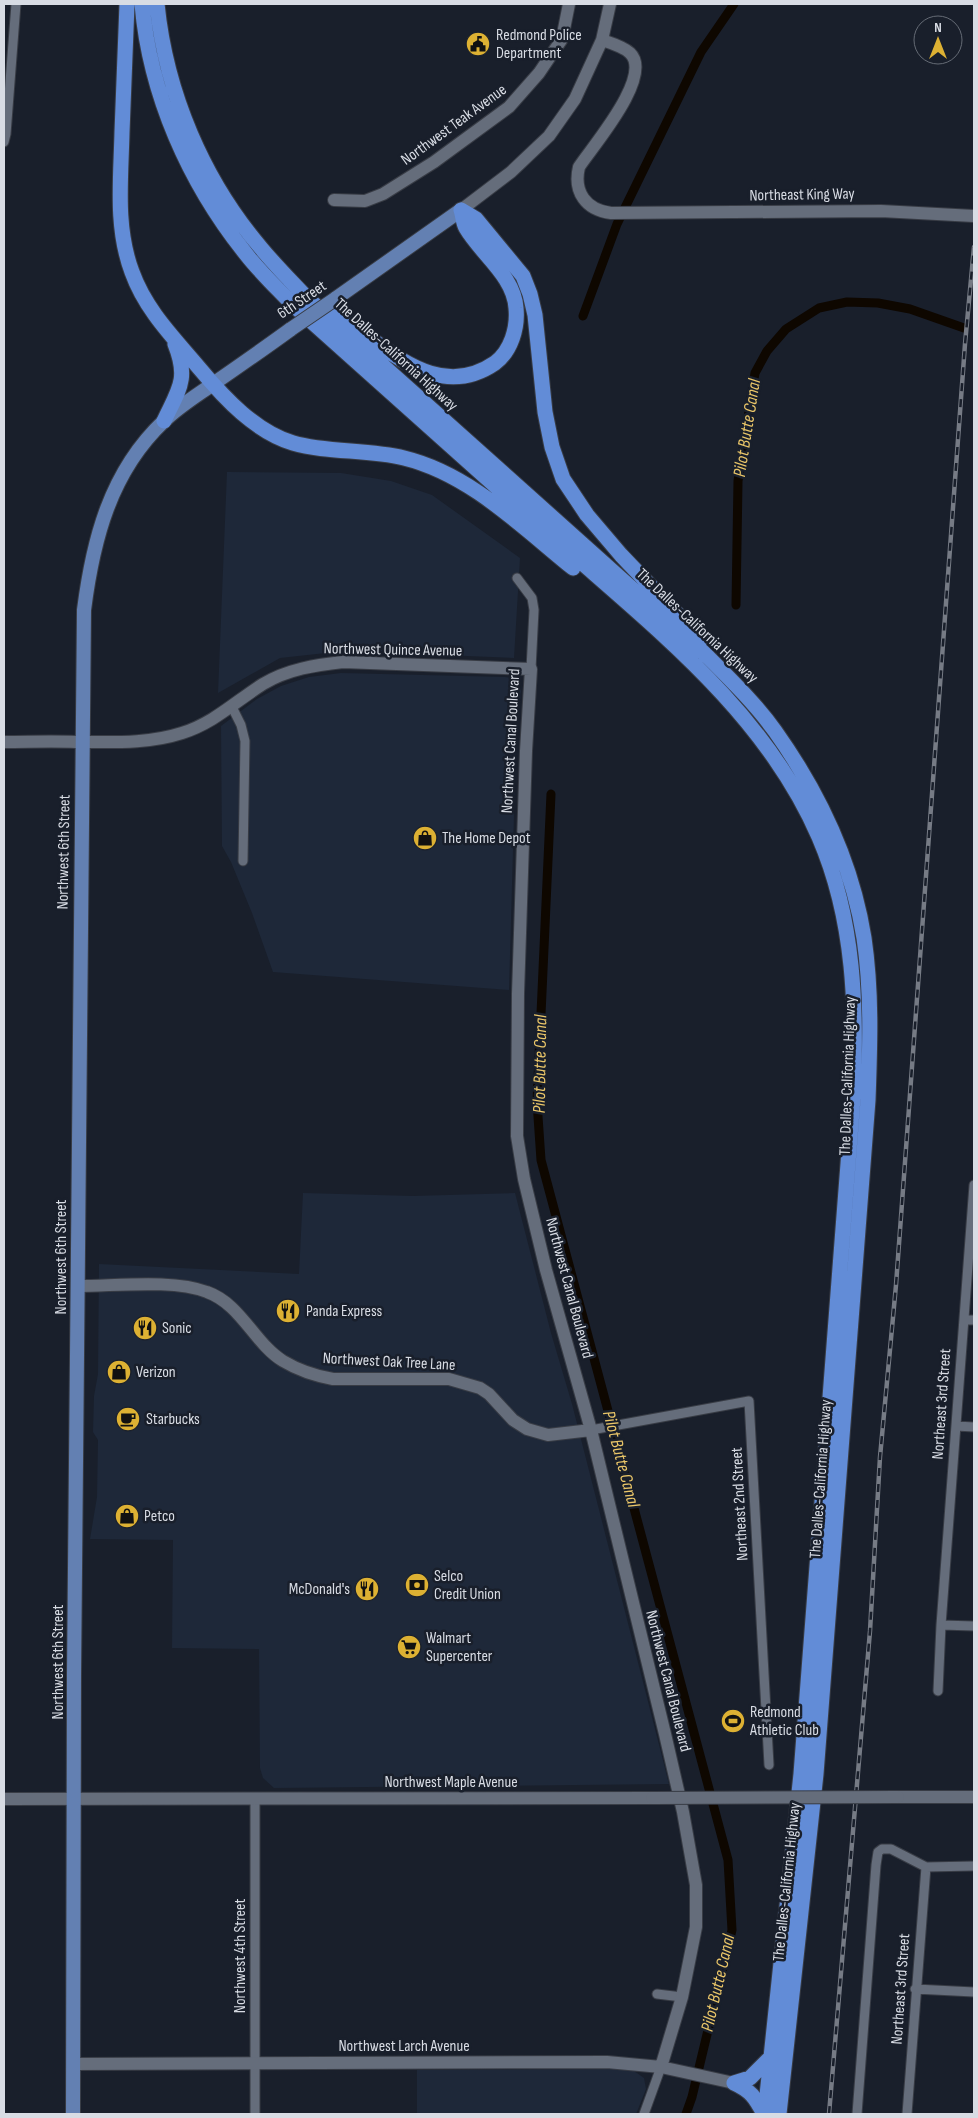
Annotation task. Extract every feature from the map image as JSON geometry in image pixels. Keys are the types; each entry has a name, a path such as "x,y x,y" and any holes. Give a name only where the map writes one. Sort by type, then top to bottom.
{"highway":[{"path":"127,4 120,224 132,273 145,300 173,340 213,384 267,433 294,444 367,451 405,458 433,467 461,482 496,506 596,587 660,633"},
{"name":"The Dalles-California Highway","path":"142,4 144,26 156,85 180,149 210,203 246,254 292,304 660,633 730,701 761,737 796,790 820,838 838,892 848,938 854,988 855,1044 853,1099 806,1714 764,2114"},
{"name":"The Dalles-California Highway","path":"157,4 159,26 171,81 193,140 222,195 260,247 312,303 704,653 744,693 774,730 810,785 833,830 853,891 864,937 869,986 870,1046 816,1774 779,2114"},
{"path":"260,247 340,316 401,360 428,373 449,378 469,376 484,371 499,360 510,344 516,327 516,308 512,290 465,227 461,210"},
{"path":"461,210 476,219 523,276 530,294 535,315 544,412 552,447 563,479 586,515 621,555 711,648 744,693"},
{"path":"164,420 179,390 183,375 181,362 173,340"},
{"path":"734,2083 750,2078 771,2057"},
{"path":"734,2083 748,2090 755,2097 764,2114"}],"main road":[{"name":"6th Street","path":"164,420 461,210"},
{"name":"Northwest 6th Street","path":"73,2114 84,610 90,566 102,520 121,474 141,446 164,420"}],"street":[{"path":"4,142 16,4"},
{"name":"Northwest Teak Avenue","path":"334,200 365,201 383,194 434,162 509,108 540,73 562,39 569,4"},
{"path":"461,210 511,172 549,136 575,99 602,40 610,4"},
{"name":"Northeast King Way","path":"602,40 630,53 635,61 636,72 620,109 579,167 577,184 579,194 592,208 611,213 881,211 974,216"},
{"name":"Northwest Canal Boulevard","path":"517,578 532,598 533,604 518,984 517,1136 524,1179 546,1270 594,1430 683,1812 696,1885 696,1927 682,1997 661,2067 644,2114"},
{"name":"Northwest Quince Avenue","path":"4,742 133,742 160,739 203,725 264,683 287,673 320,664 343,662 531,669"},
{"path":"232,706 241,725 245,741 243,861"},
{"name":"Northeast 3rd Street","path":"938,1691 941,1625 973,1220 974,1185"},
{"name":"Northwest Oak Tree Lane","path":"78,1286 187,1286 208,1292 222,1300 282,1360 315,1376 333,1379 449,1379 480,1388 489,1394 513,1420 527,1429 548,1435 594,1430"},
{"path":"964,1320 974,1320"},
{"name":"Northeast 2nd Street","path":"594,1430 749,1401 769,1765"},
{"path":"956,1426 974,1427"},
{"path":"941,1625 974,1626"},
{"name":"Northwest 4th Street","path":"255,1798 255,2114"},
{"name":"Northwest Maple Avenue","path":"4,1799 974,1798"},
{"path":"857,2114 877,1856 882,1849 891,1850 926,1867 974,1866"},
{"name":"Northeast 3rd Street","path":"907,2114 915,1989 926,1867"},
{"path":"915,1989 974,1992"},
{"path":"657,1994 682,1997"},
{"name":"Northwest Larch Avenue","path":"73,2064 607,2062 661,2067 734,2083"}],"shaded area":[{"path":"227,472 341,473 391,481 432,495 520,558 514,658 344,651 280,658 218,693"},
{"path":"341,673 505,677 513,678 518,683 521,690 516,744 509,990 273,972 252,913 231,862 222,846 221,726 257,699 281,686 309,677"},
{"path":"303,1193 413,1196 515,1193 551,1333 572,1404 669,1784 274,1788 263,1778 260,1768 259,1649 172,1648 173,1540 90,1539 97,1497 98,1440 93,1432 94,1396 98,1374 99,1264 299,1274"},
{"path":"621,2069 634,2071 644,2078 646,2089 636,2114 417,2114 417,2070"}],"waterway":[{"path":"583,316 617,224 701,52 734,4"},
{"name":"Pilot Butte Canal","path":"736,605 738,481 755,373 767,351 786,329 819,308 847,302 878,303 910,309 964,328"},
{"name":"Pilot Butte Canal","path":"551,794 537,1102 541,1160 728,1860 732,1930 692,2097 686,2114"}],"railway":[{"path":"829,2114 870,1631 880,1457 896,1285 965,344 974,247"}],"place":[{"name":"Redmond Police Department","path":"478,44"},
{"name":"The Home Depot","path":"425,838"},
{"name":"Panda Express","path":"288,1311"},
{"name":"Sonic","path":"145,1328"},
{"name":"Verizon","path":"119,1372"},
{"name":"Starbucks","path":"128,1419"},
{"name":"Petco","path":"127,1516"},
{"name":"Selco Credit Union","path":"417,1585"},
{"name":"McDonald's","path":"367,1589"},
{"name":"Walmart Supercenter","path":"409,1647"},
{"name":"Redmond Athletic Club","path":"733,1721"}]}
